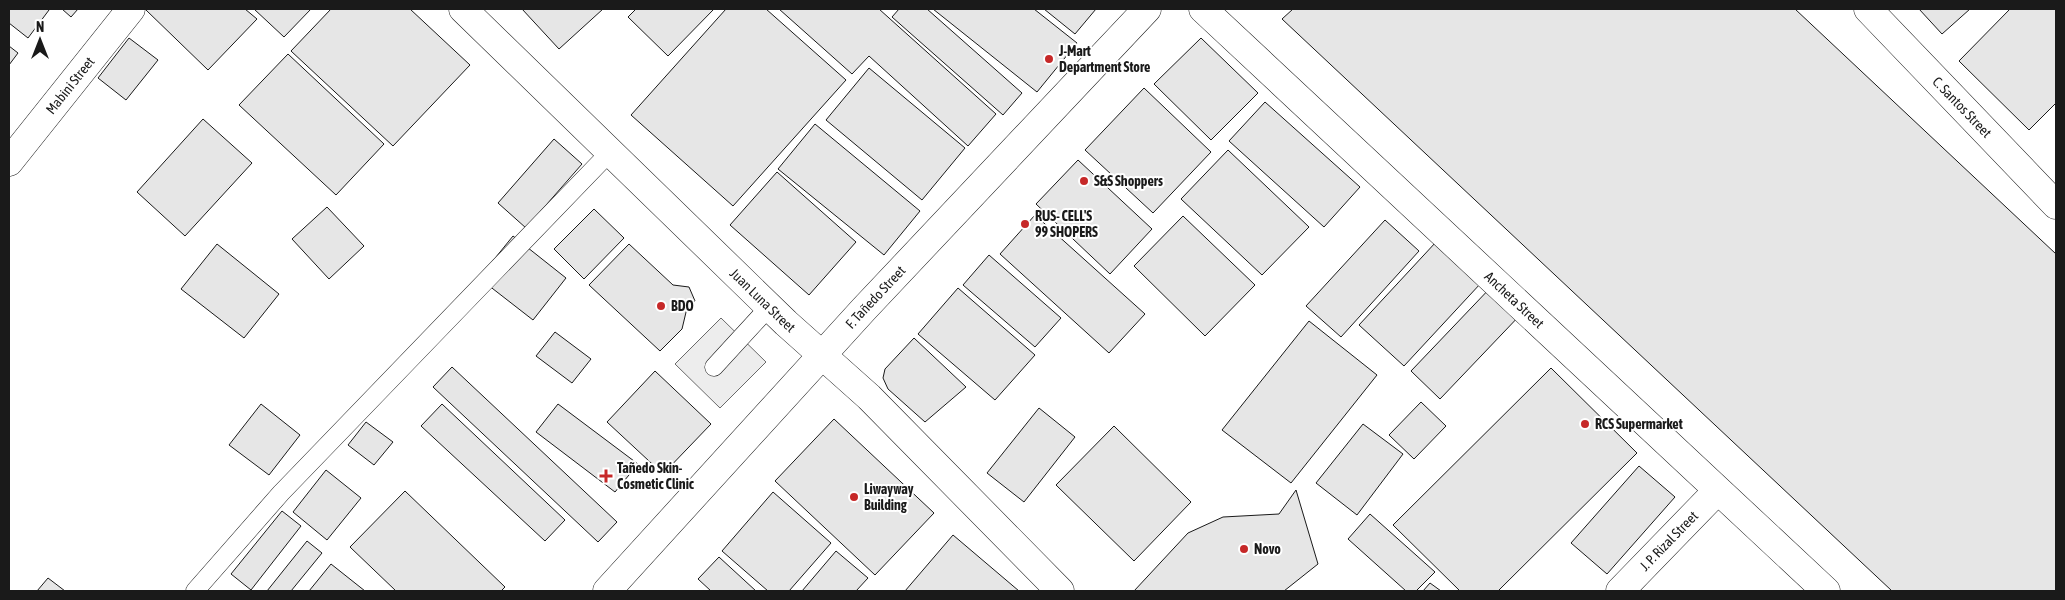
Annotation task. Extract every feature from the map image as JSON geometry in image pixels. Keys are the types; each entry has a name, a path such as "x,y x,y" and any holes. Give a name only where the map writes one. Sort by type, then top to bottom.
{"main road":[{"name":"Mabini Street","path":"9,162 131,9"},
{"name":"Juan Luna Street","path":"463,9 770,306 869,397 1060,591"},
{"name":"F. Tañedo Street","path":"608,591 822,355 1146,9"},
{"name":"Ancheta Street","path":"1203,9 1826,591"},
{"name":"C. Santos Street","path":"1868,9 2051,188"},
{"name":"J. P. Rizal Street","path":"1620,591 1717,490"}],"lane":[{"path":"195,591 281,493 611,151"},
{"path":"714,367 770,306"}],"shaded area":[{"path":"721,318 766,362 720,408 675,364"}],"building":[{"path":"9,9 49,10 28,38 9,23"},
{"path":"62,9 78,9 71,17"},
{"path":"245,9 257,19 208,70 146,10"},
{"path":"254,9 311,9 284,37"},
{"path":"331,9 410,9 470,65 393,146 291,51"},
{"path":"522,9 603,9 559,49"},
{"path":"636,9 714,9 668,56 628,17"},
{"path":"726,9 766,9 846,80 733,206 631,115"},
{"path":"779,9 879,9 996,114 968,146 869,56 852,74"},
{"path":"899,9 927,9 1022,93 1003,115 892,17"},
{"path":"933,9 1034,9 1077,43 1037,92"},
{"path":"1044,9 1096,9 1075,34"},
{"path":"1293,9 1795,9 2056,254 2056,591 1892,591 1282,19"},
{"path":"1919,9 1970,9 1942,34"},
{"path":"2010,9 2056,9 2056,103 2029,130 1959,61"},
{"path":"129,38 158,60 126,100 98,78"},
{"path":"1201,38 1258,93 1211,140 1154,84"},
{"path":"9,46 18,53 9,65"},
{"path":"288,54 384,144 336,195 239,105"},
{"path":"869,68 965,148 922,200 826,120"},
{"path":"1144,88 1211,152 1153,213 1085,150"},
{"path":"1265,102 1360,187 1324,227 1229,141"},
{"path":"203,119 252,163 185,236 137,192"},
{"path":"815,124 920,211 884,255 778,169"},
{"path":"554,139 582,164 526,228 498,203"},
{"path":"1228,150 1309,227 1262,275 1181,199"},
{"path":"1078,160 1152,229 1110,274 1036,204"},
{"path":"777,172 856,242 809,295 730,225"},
{"path":"327,207 364,246 329,279 292,239"},
{"path":"594,209 624,238 584,279 554,249"},
{"path":"1035,215 1145,314 1109,353 1000,254"},
{"path":"1183,216 1255,285 1205,336 1134,266"},
{"path":"1385,220 1419,251 1341,337 1306,306"},
{"path":"513,236 566,278 533,320 479,278"},
{"path":"1436,242 1481,283 1404,366 1359,325"},
{"path":"217,244 279,294 244,338 181,289"},
{"path":"629,244 673,285 689,287 695,301 687,308 682,329 660,351 589,285"},
{"path":"989,255 1061,318 1035,347 963,285"},
{"path":"1494,284 1523,312 1440,399 1411,371"},
{"path":"958,288 1035,355 995,400 918,334"},
{"path":"1309,321 1377,375 1291,483 1222,430"},
{"path":"555,332 591,359 572,383 536,356"},
{"path":"914,338 966,387 925,422 888,389 883,378 885,369"},
{"path":"452,367 617,522 598,542 433,387"},
{"path":"1551,368 1637,453 1498,591 1460,591 1393,525"},
{"path":"655,371 711,424 663,474 607,422"},
{"path":"1421,402 1446,426 1414,459 1389,435"},
{"path":"261,404 300,435 269,475 229,445"},
{"path":"442,404 565,520 545,541 421,426"},
{"path":"558,404 638,464 615,492 536,432"},
{"path":"1039,408 1075,437 1024,502 987,473"},
{"name":"Liwayway Building","path":"834,419 934,513 875,575 775,481"},
{"path":"366,422 393,442 374,465 348,445"},
{"path":"1363,424 1403,454 1357,515 1316,483"},
{"path":"1114,426 1191,502 1134,561 1056,485"},
{"path":"1639,466 1675,497 1607,574 1571,543"},
{"path":"326,470 361,498 327,540 293,512"},
{"name":"Novo","path":"1296,490 1318,564 1284,591 1134,591 1188,533 1223,517 1279,514"},
{"path":"405,491 505,587 501,591 396,591 350,547"},
{"path":"773,492 831,543 789,591 768,591 722,551"},
{"path":"282,511 301,526 251,590 231,574"},
{"path":"1370,514 1435,572 1416,591 1406,591 1348,539"},
{"path":"953,535 1019,591 905,591"},
{"path":"307,541 322,553 291,591 267,591"},
{"path":"836,551 868,578 856,591 802,591"},
{"path":"719,557 756,591 711,591 698,579"},
{"path":"331,564 365,591 309,591"},
{"path":"48,578 65,591 37,591"},
{"path":"1430,583 1441,591 1423,591"}],"place":[{"name":"J-Mart Department Store","path":"1049,59"},
{"name":"S&S Shoppers","path":"1084,181"},
{"name":"RUS- CELL'S 99 SHOPERS","path":"1025,224"},
{"name":"BDO","path":"661,306"},
{"name":"RCS Supermarket","path":"1585,424"},
{"name":"Tañedo Skin- Cosmetic Clinic","path":"606,476"},
{"name":"Liwayway Building","path":"854,497"},
{"name":"Novo","path":"1244,549"}]}
